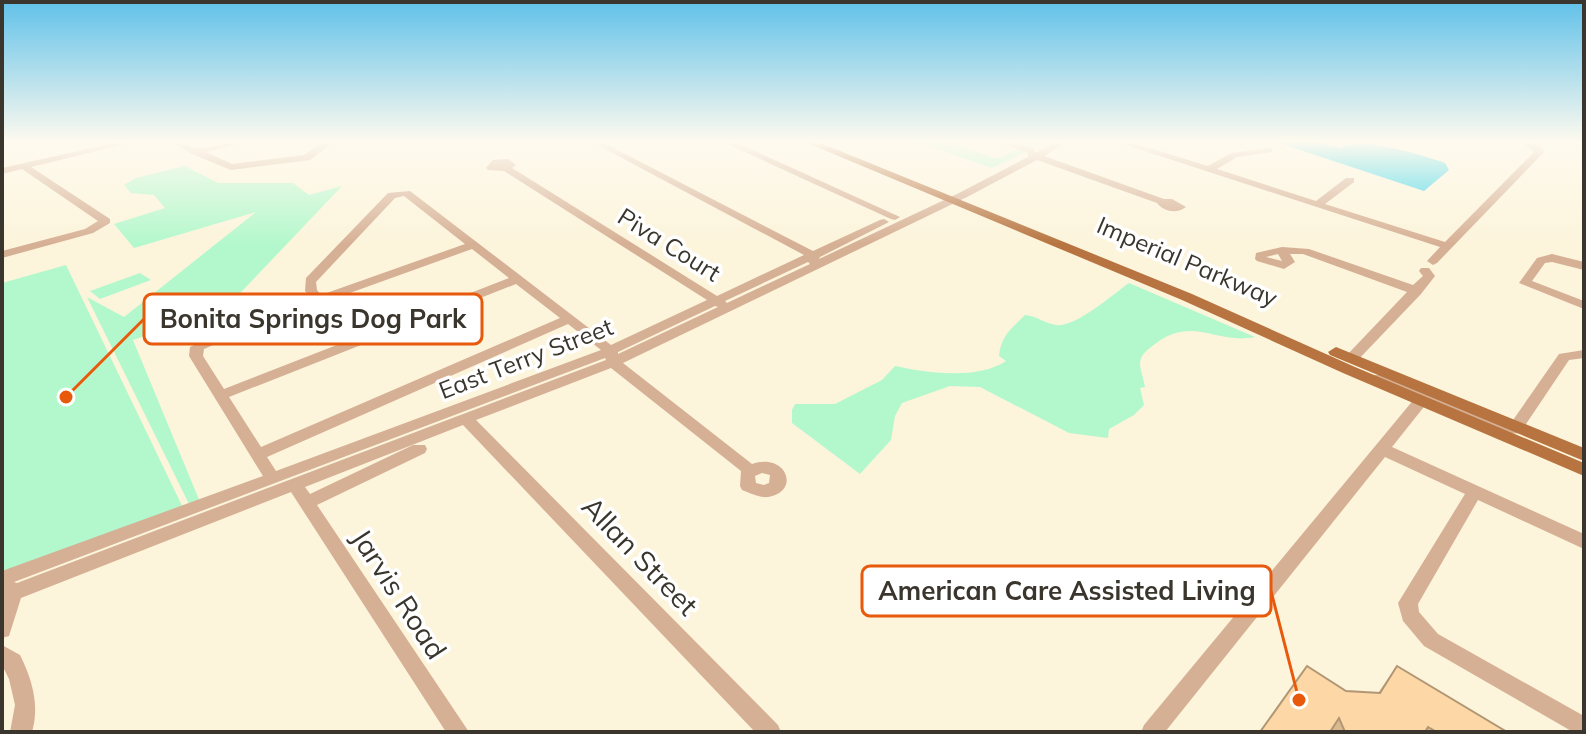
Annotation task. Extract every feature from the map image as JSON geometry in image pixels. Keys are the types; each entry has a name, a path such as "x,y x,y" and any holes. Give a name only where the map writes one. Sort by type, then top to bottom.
{"main road":[{"name":"Imperial Parkway","path":"902,176 952,195"},
{"name":"Imperial Parkway","path":"911,176 1350,365 1584,455"},
{"name":"Imperial Parkway","path":"1350,365 1421,401 1584,470"}],"street":[{"path":"2,255 102,225 104,218 39,176"},
{"name":"Piva Court","path":"518,176 722,305"},
{"path":"662,176 814,256 812,262 766,285 755,295"},
{"path":"804,176 895,217"},
{"path":"722,305 755,295 987,176"},
{"path":"1094,176 1163,202"},
{"path":"1227,176 1447,246"},
{"path":"1350,365 1429,276 1429,266 1515,176"},
{"path":"1317,205 1350,180"},
{"path":"319,300 308,287 310,281 380,209 399,192 406,193 569,319 751,471"},
{"name":"East Terry Street","path":"6,587 273,479 612,357 895,217 952,195"},
{"path":"273,479 196,356 197,347 205,341 473,245"},
{"path":"1282,251 1305,251 1417,291"},
{"path":"1584,266 1552,258 1541,260 1525,283 1584,305"},
{"path":"222,395 517,279"},
{"path":"259,454 569,319"},
{"path":"1517,428 1564,357 1584,354"},
{"path":"2,630 12,601 6,587 295,485 467,420 612,357"},
{"path":"1152,732 1421,401"},
{"name":"Allan Street","path":"467,420 770,732"},
{"path":"306,503 419,449"},
{"path":"1382,449 1584,542"},
{"name":"Jarvis Road","path":"295,485 458,732"},
{"path":"1475,492 1408,603 1410,615 1431,640 1584,727"},
{"path":"2,654 13,661 26,699 26,719 21,732"}],"green space":[{"path":"205,176 218,183 293,183 309,195 342,186 226,308 133,340 200,502 190,506 87,297 124,317 256,212 134,248 114,224 165,208 154,195 131,193 124,185 136,178"},
{"path":"66,265 185,512 2,579 2,283"},
{"path":"140,273 151,280 100,299 90,291"},
{"path":"1129,283 1255,337 1228,337 1193,331 1169,336 1155,344 1144,354 1140,363 1145,387 1140,388 1144,405 1134,415 1109,429 1108,438 1069,433 980,387 950,386 902,403 895,416 891,440 860,474 792,423 795,404 835,404 882,380 895,366 952,373 994,367 1006,361 999,356 1002,343 1025,315 1064,325 1083,316"}],"water":[{"path":"1379,176 1442,176 1424,191"}],"building":[{"path":"1307,666 1346,691 1380,693 1397,666 1507,732 1437,732 1428,727 1425,732 1345,732 1339,718 1330,732 1260,732"}],"place":[{"name":"Bonita Springs Dog Park","path":"66,397"},
{"name":"American Care Assisted Living","path":"1299,700"}]}
